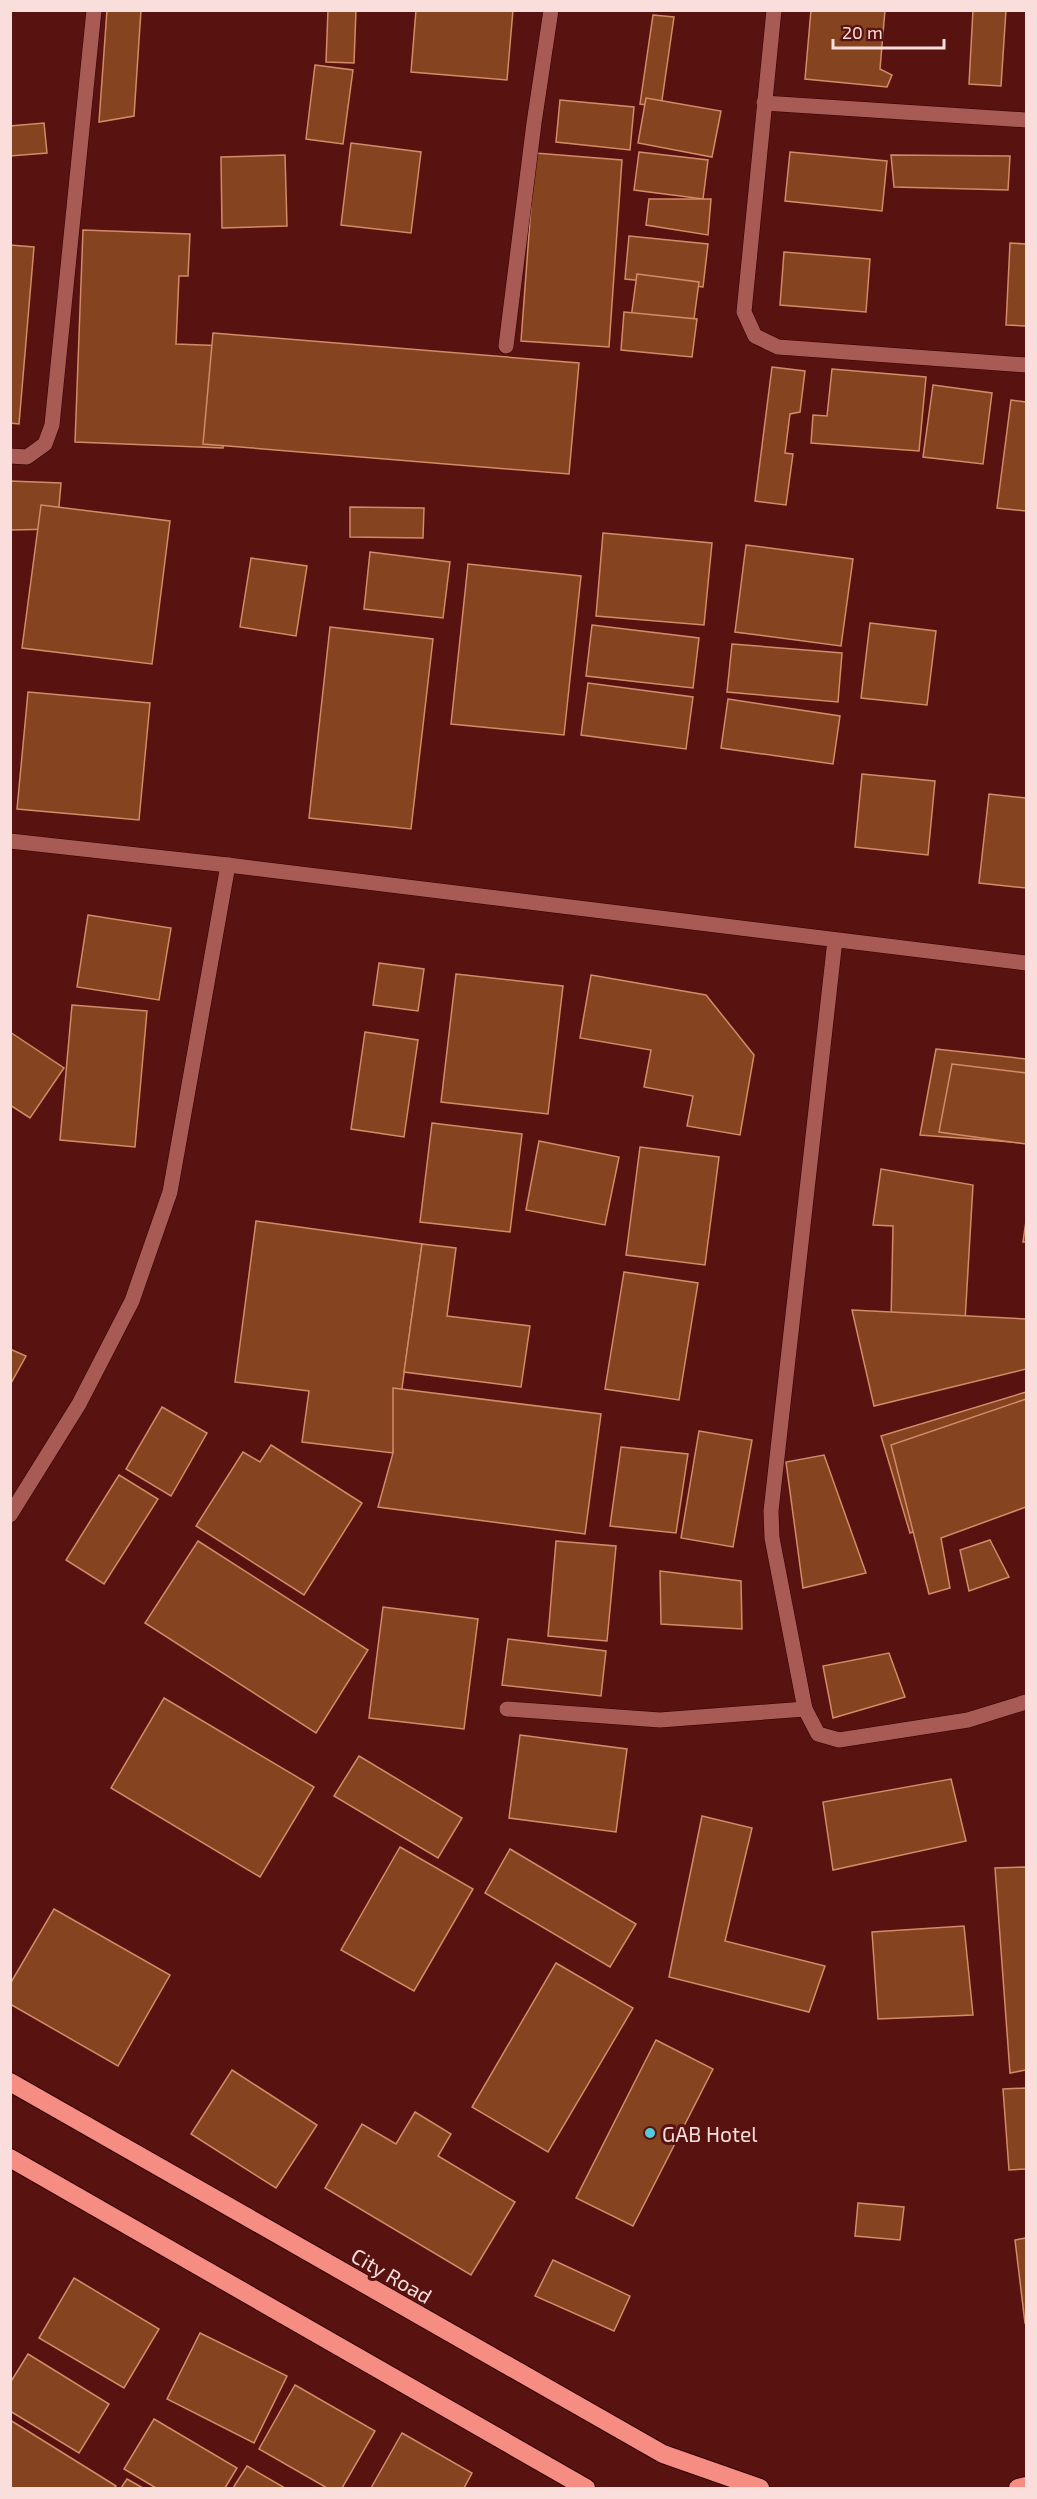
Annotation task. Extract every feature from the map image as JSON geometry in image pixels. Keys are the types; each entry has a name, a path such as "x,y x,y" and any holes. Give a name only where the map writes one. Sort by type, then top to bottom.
{"highway":[{"name":"City Road","path":"10,2082 663,2454 760,2488"},
{"path":"10,2158 586,2488"},
{"path":"1018,2488 1026,2486"}],"street":[{"path":"10,456 27,457 45,444 52,425 94,10"},
{"path":"506,346 534,123 551,10"},
{"path":"774,10 744,312 755,336 778,347 1026,365"},
{"path":"764,104 1026,120"},
{"path":"10,841 228,865 1026,963"},
{"path":"10,1515 79,1404 132,1301 170,1192 228,865"},
{"path":"836,940 771,1511 771,1538 805,1709 818,1734 839,1740 968,1720 1026,1702"},
{"path":"507,1709 660,1720 805,1709"}],"building":[{"path":"107,10 141,10 134,116 99,122"},
{"path":"328,10 356,10 354,63 326,62"},
{"path":"416,10 513,10 507,80 411,72"},
{"path":"811,10 885,10 880,69 892,75 887,87 805,79"},
{"path":"973,10 1006,10 1001,86 969,84"},
{"path":"653,15 674,17 661,107 640,104"},
{"path":"315,65 353,70 343,144 306,139"},
{"path":"646,98 721,111 712,157 638,143"},
{"path":"560,100 634,107 630,150 556,142"},
{"path":"44,123 47,153 10,156 10,126"},
{"path":"351,143 421,152 411,233 341,225"},
{"path":"639,152 708,160 703,199 634,190"},
{"path":"790,152 887,161 882,211 785,201"},
{"path":"535,153 622,160 609,347 521,341"},
{"path":"285,155 287,226 222,228 221,157"},
{"path":"891,155 1010,156 1008,190 894,187"},
{"path":"649,199 711,199 708,235 646,225"},
{"path":"83,230 190,234 188,276 179,276 176,344 227,346 223,448 75,442"},
{"path":"629,236 708,244 703,287 625,279"},
{"path":"1010,243 1026,244 1026,326 1006,325"},
{"path":"10,245 34,247 19,424 10,423"},
{"path":"784,252 870,259 866,312 780,305"},
{"path":"637,274 699,282 693,326 631,318"},
{"path":"624,312 697,319 692,357 621,350"},
{"path":"213,333 579,363 569,474 203,444"},
{"path":"772,367 805,371 800,412 790,414 785,453 793,454 786,505 755,501"},
{"path":"832,369 926,377 919,451 811,443 813,415 827,416"},
{"path":"933,385 992,393 983,464 923,457"},
{"path":"1011,400 1026,402 1026,511 997,508"},
{"path":"10,481 61,483 57,529 10,530"},
{"path":"41,505 170,521 152,664 22,648"},
{"path":"350,507 424,508 423,538 350,537"},
{"path":"603,533 712,543 704,625 596,616"},
{"path":"746,545 853,559 841,646 735,632"},
{"path":"370,552 450,562 443,618 364,609"},
{"path":"251,558 307,566 296,636 240,627"},
{"path":"468,564 581,576 564,735 451,724"},
{"path":"870,623 936,631 927,705 861,698"},
{"path":"592,625 699,638 693,688 586,676"},
{"path":"330,627 433,639 411,829 309,818"},
{"path":"732,644 842,653 838,702 727,692"},
{"path":"588,683 693,697 686,749 581,735"},
{"path":"28,692 150,703 139,820 17,809"},
{"path":"728,699 840,716 833,764 721,748"},
{"path":"862,774 935,781 928,855 855,847"},
{"path":"989,794 1026,798 1026,888 979,883"},
{"path":"88,915 171,928 159,1000 77,987"},
{"path":"379,963 424,969 418,1011 373,1005"},
{"path":"456,974 563,986 548,1114 441,1102"},
{"path":"591,975 706,995 754,1055 740,1135 687,1126 693,1096 644,1087 651,1050 580,1038"},
{"path":"72,1005 147,1011 135,1147 60,1140"},
{"path":"10,1032 64,1068 30,1118 10,1105"},
{"path":"365,1032 418,1040 404,1137 351,1129"},
{"path":"936,1049 1026,1059 1026,1143 920,1135"},
{"path":"952,1064 1026,1073 1026,1144 939,1132"},
{"path":"432,1123 522,1134 510,1232 420,1222"},
{"path":"539,1141 619,1157 605,1225 526,1210"},
{"path":"640,1147 719,1157 705,1265 626,1255"},
{"path":"881,1169 973,1185 965,1321 891,1321 893,1226 873,1225"},
{"path":"256,1221 422,1244 393,1453 302,1442 309,1391 235,1382"},
{"path":"1026,1221 1026,1242 1023,1242"},
{"path":"422,1244 456,1248 447,1316 530,1326 521,1387 404,1372"},
{"path":"624,1272 698,1283 679,1400 605,1389"},
{"path":"852,1310 1026,1319 1026,1369 874,1406"},
{"path":"10,1349 26,1356 10,1385"},
{"path":"393,1388 601,1414 585,1534 378,1507 393,1453"},
{"path":"1026,1392 1026,1498 910,1533 881,1436"},
{"path":"1026,1399 1026,1507 941,1538 950,1588 929,1594 891,1445"},
{"path":"162,1407 207,1433 171,1496 126,1469"},
{"path":"699,1431 752,1440 733,1547 681,1538"},
{"path":"271,1445 362,1503 304,1595 196,1526 243,1452 260,1462"},
{"path":"621,1447 688,1454 676,1533 610,1526"},
{"path":"824,1455 866,1573 803,1588 786,1462"},
{"path":"119,1475 158,1499 104,1584 66,1560"},
{"path":"990,1540 1009,1577 969,1591 960,1550"},
{"path":"198,1541 368,1650 316,1733 145,1623"},
{"path":"556,1541 616,1546 607,1641 548,1636"},
{"path":"660,1571 741,1581 742,1629 661,1624"},
{"path":"383,1607 478,1619 464,1729 369,1718"},
{"path":"508,1639 606,1651 601,1696 502,1685"},
{"path":"889,1653 905,1697 833,1718 823,1666"},
{"path":"164,1698 314,1787 260,1877 111,1788"},
{"path":"520,1735 627,1749 616,1832 509,1818"},
{"path":"359,1756 462,1818 438,1858 334,1796"},
{"path":"951,1779 966,1841 833,1870 823,1802"},
{"path":"702,1816 752,1828 725,1941 825,1966 809,2012 669,1977"},
{"path":"400,1847 473,1889 414,1991 341,1950"},
{"path":"510,1849 636,1924 610,1967 485,1893"},
{"path":"1026,1867 1026,2070 1010,2073 995,1868"},
{"path":"54,1909 170,1975 118,2066 10,2004 10,1984"},
{"path":"964,1926 973,2015 878,2019 872,1932"},
{"path":"556,1963 633,2008 548,2152 472,2107"},
{"path":"656,2040 713,2069 633,2226 576,2198"},
{"path":"232,2070 317,2125 276,2188 191,2134"},
{"path":"1026,2088 1026,2169 1009,2170 1003,2089"},
{"path":"415,2112 451,2134 438,2156 515,2202 471,2275 325,2188 362,2124 396,2144"},
{"path":"858,2203 904,2207 900,2240 855,2236"},
{"path":"1026,2238 1026,2323 1025,2323 1015,2240"},
{"path":"553,2260 630,2296 614,2331 535,2296"},
{"path":"74,2278 159,2329 124,2388 39,2338"},
{"path":"200,2333 287,2376 254,2443 167,2399"},
{"path":"28,2354 109,2404 79,2453 10,2411 10,2383"},
{"path":"295,2385 375,2431 342,2488 327,2488 259,2449"},
{"path":"154,2419 237,2468 225,2488 156,2488 124,2469"},
{"path":"10,2420 116,2486 114,2488 10,2488"},
{"path":"402,2433 472,2473 464,2488 371,2488"},
{"path":"247,2466 285,2488 233,2488"},
{"path":"127,2479 143,2488 121,2488"}],"place":[{"name":"GAB Hotel","path":"650,2133"}]}
